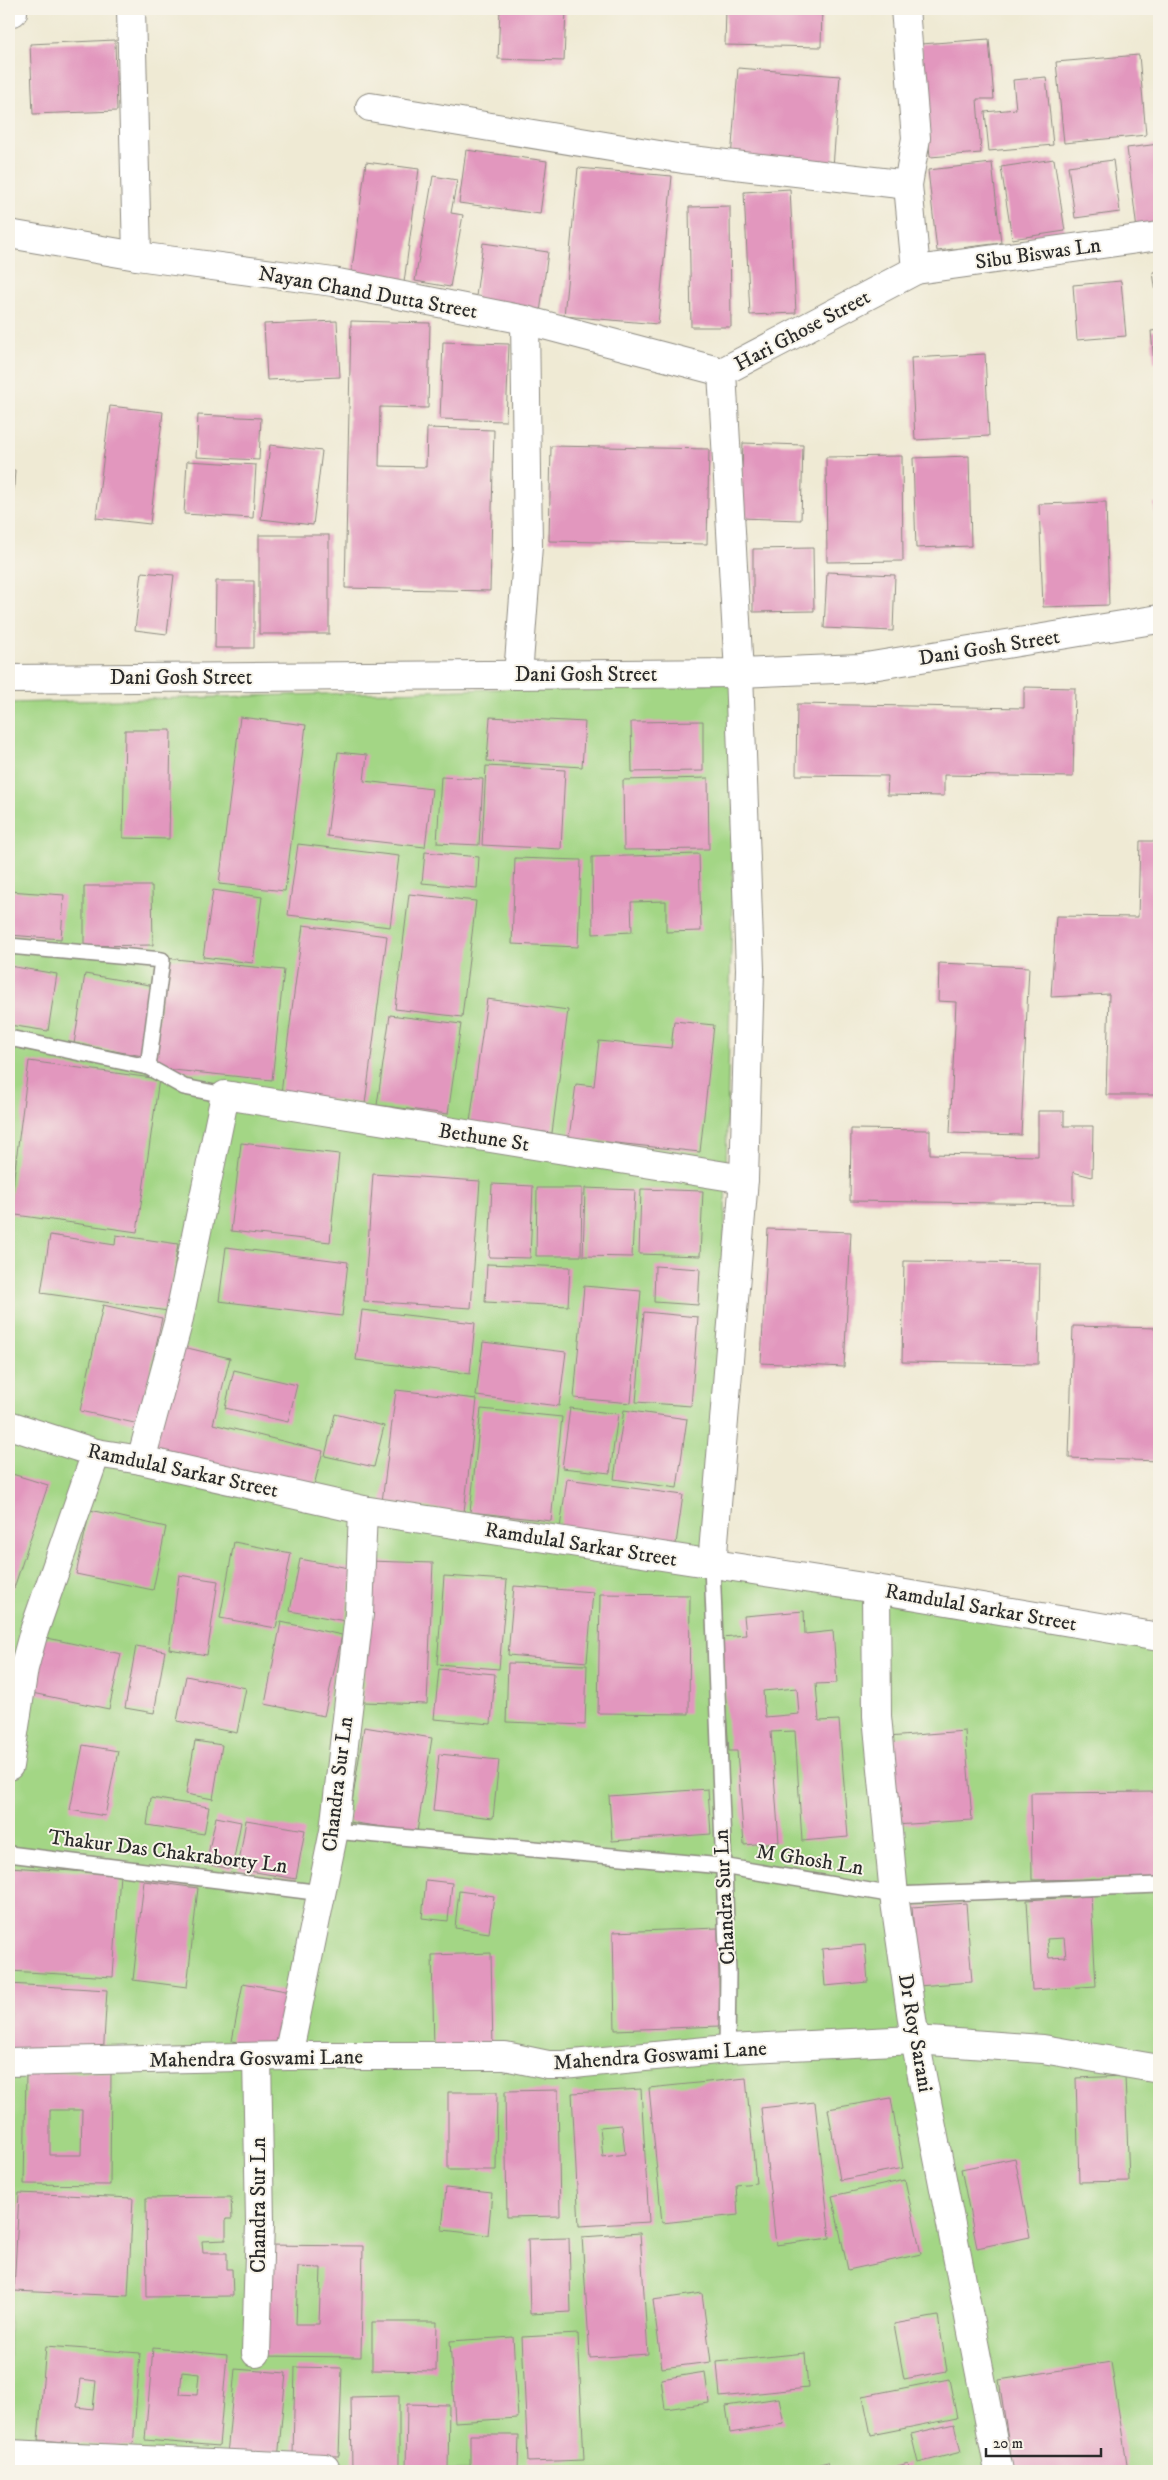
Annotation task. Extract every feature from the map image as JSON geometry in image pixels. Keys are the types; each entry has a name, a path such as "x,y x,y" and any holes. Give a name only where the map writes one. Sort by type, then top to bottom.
{"street":[{"path":"131,9 137,256"},
{"path":"905,9 916,138 908,185 916,270"},
{"path":"370,107 683,159 908,185"},
{"name":"Nayan Chand Dutta Street","path":"9,234 137,256 333,282 525,320 722,372"},
{"name":"Sibu Biswas Ln","path":"916,270 1159,236"},
{"name":"Hari Ghose Street","path":"712,1565 744,1179 750,969 739,673 722,372 916,270"},
{"path":"518,675 528,546 525,320"},
{"name":"Dani Gosh Street","path":"9,679 739,673 860,668 1159,619"},
{"path":"141,1460 178,1323 225,1095"},
{"name":"Bethune St","path":"225,1095 744,1179"},
{"name":"Ramdulal Sarkar Street","path":"9,1425 96,1453 141,1460 363,1510 876,1589 1159,1638"},
{"path":"9,1766 24,1668 34,1631 96,1453"},
{"name":"Chandra Sur Ln","path":"288,2056 334,1831 345,1721 359,1614 363,1510"},
{"name":"Dr Roy Sarani","path":"876,1589 877,1716 894,1895 915,2040 999,2471"},
{"name":"Mahendra Goswami Lane","path":"9,2062 288,2056 506,2056 548,2065 563,2065 727,2049 915,2040 1043,2049 1159,2069"},
{"name":"Chandra Sur Ln","path":"256,2353 260,2223 257,2057"},
{"path":"9,2454 325,2468"}],"lane":[{"path":"9,946 162,960 148,1067"},
{"path":"9,1038 148,1067 184,1087 225,1095"},
{"name":"Chandra Sur Ln","path":"712,1565 722,1866 728,1973 727,2049"},
{"name":"M Ghosh Ln","path":"334,1831 722,1866 894,1895 1159,1885"},
{"name":"Thakur Das Chakraborty Ln","path":"9,1854 322,1893"}],"green space":[{"path":"737,682 717,1573 1159,1651 1159,2471 9,2471 9,703"}],"building":[{"path":"500,9 566,9 564,61 498,59"},
{"path":"726,9 822,9 821,47 725,45"},
{"path":"989,39 994,99 977,99 981,153 930,157 921,44"},
{"path":"115,40 117,111 33,114 30,44"},
{"path":"1139,55 1146,135 1064,143 1056,62"},
{"path":"738,68 840,76 833,167 731,159"},
{"path":"1046,77 1053,145 989,151 985,112 1016,109 1013,80"},
{"path":"1159,144 1159,228 1137,230 1127,148"},
{"path":"466,150 547,161 540,214 459,203"},
{"path":"1054,159 1065,231 1012,239 1001,167"},
{"path":"1113,160 1120,212 1075,218 1068,166"},
{"path":"366,162 419,169 403,290 350,284"},
{"path":"992,163 1001,243 937,251 928,170"},
{"path":"578,168 672,176 658,324 564,316"},
{"path":"433,176 457,180 451,213 463,215 450,287 415,281"},
{"path":"790,189 796,313 750,315 744,192"},
{"path":"730,206 731,327 691,327 689,207"},
{"path":"483,243 548,252 540,313 475,304"},
{"path":"1159,271 1159,307 1158,307 1153,272"},
{"path":"1121,281 1126,336 1077,340 1073,285"},
{"path":"337,321 340,377 267,380 264,324"},
{"path":"351,321 430,323 428,408 380,407 379,466 426,467 427,428 494,430 490,591 345,588"},
{"path":"1159,330 1159,361 1154,362 1151,331"},
{"path":"443,342 509,344 506,421 440,419"},
{"path":"985,354 989,436 915,440 911,358"},
{"path":"110,406 163,412 150,524 96,518"},
{"path":"198,415 261,418 259,460 196,457"},
{"path":"743,443 803,445 801,520 740,518"},
{"path":"270,445 322,451 313,525 261,519"},
{"path":"551,446 709,449 707,544 549,541"},
{"path":"902,456 903,561 827,562 826,457"},
{"path":"969,456 971,546 916,548 913,458"},
{"path":"187,461 256,465 253,518 184,514"},
{"path":"9,470 15,470 12,514 9,513"},
{"path":"1106,502 1109,605 1043,607 1039,504"},
{"path":"1154,503 1159,503 1158,548"},
{"path":"259,535 329,535 329,634 259,634"},
{"path":"813,548 814,611 753,612 753,549"},
{"path":"142,572 174,575 167,634 135,630"},
{"path":"827,572 895,575 893,631 824,628"},
{"path":"216,581 254,581 254,648 215,648"},
{"path":"1024,687 1075,688 1073,777 944,775 944,796 887,795 888,776 796,775 797,704 1024,708"},
{"path":"240,717 306,725 285,891 219,884"},
{"path":"490,717 585,722 582,767 487,761"},
{"path":"703,721 703,771 632,772 631,722"},
{"path":"125,730 171,730 169,839 123,838"},
{"path":"338,752 367,755 364,781 432,789 425,847 327,836"},
{"path":"486,766 565,770 561,849 482,845"},
{"path":"441,777 483,779 479,845 437,843"},
{"path":"708,778 709,849 624,850 623,780"},
{"path":"1140,841 1159,841 1159,1095 1106,1095 1109,994 1051,997 1056,916 1138,917"},
{"path":"298,844 399,856 390,927 288,915"},
{"path":"425,852 479,857 477,888 422,883"},
{"path":"699,854 701,931 666,932 666,901 631,902 632,932 593,934 592,857"},
{"path":"515,858 581,860 578,947 512,944"},
{"path":"84,886 152,886 153,945 84,946"},
{"path":"213,890 262,897 253,963 203,957"},
{"path":"9,891 64,895 61,939 9,935"},
{"path":"409,894 476,901 462,1017 395,1009"},
{"path":"303,925 387,936 365,1104 281,1093"},
{"path":"165,958 284,970 272,1080 153,1068"},
{"path":"939,963 1029,967 1021,1135 950,1133 956,1002 938,1001"},
{"path":"9,966 57,974 48,1031 9,1025"},
{"path":"85,974 155,986 143,1056 74,1044"},
{"path":"487,999 568,1010 552,1133 470,1122"},
{"path":"390,1015 461,1024 448,1114 377,1105"},
{"path":"674,1021 714,1025 700,1152 569,1138 576,1084 594,1086 599,1041 671,1048"},
{"path":"29,1061 159,1079 137,1232 9,1214"},
{"path":"1038,1111 1064,1111 1064,1126 1093,1126 1092,1177 1073,1172 1073,1204 850,1201 851,1129 930,1130 930,1154 1038,1156"},
{"path":"241,1143 339,1154 330,1242 231,1231"},
{"path":"373,1174 480,1181 471,1308 364,1301"},
{"path":"492,1184 533,1186 530,1258 489,1257"},
{"path":"537,1188 582,1188 581,1256 536,1256"},
{"path":"585,1188 635,1190 632,1257 583,1256"},
{"path":"641,1189 703,1191 700,1256 639,1254"},
{"path":"768,1229 851,1232 844,1367 761,1363"},
{"path":"50,1235 115,1245 116,1235 178,1244 168,1311 41,1293"},
{"path":"226,1247 348,1262 342,1316 219,1301"},
{"path":"904,1261 1040,1263 1038,1364 902,1362"},
{"path":"487,1264 570,1267 568,1306 485,1302"},
{"path":"655,1266 700,1269 698,1305 654,1302"},
{"path":"584,1286 641,1291 631,1403 574,1398"},
{"path":"103,1305 162,1318 139,1424 80,1411"},
{"path":"362,1310 475,1323 470,1374 356,1360"},
{"path":"644,1312 698,1317 691,1406 636,1402"},
{"path":"1073,1326 1159,1328 1159,1461 1069,1458"},
{"path":"483,1342 566,1352 559,1406 476,1396"},
{"path":"179,1346 230,1358 213,1424 323,1451 312,1493 152,1453"},
{"path":"234,1370 297,1385 288,1422 225,1408"},
{"path":"396,1390 477,1399 464,1512 382,1502"},
{"path":"570,1408 618,1414 610,1473 562,1468"},
{"path":"481,1409 562,1417 551,1521 470,1512"},
{"path":"624,1410 687,1419 677,1488 614,1479"},
{"path":"335,1414 384,1426 374,1467 325,1456"},
{"path":"9,1473 48,1485 14,1588 9,1587"},
{"path":"567,1479 683,1495 676,1544 560,1528"},
{"path":"90,1510 166,1527 153,1590 76,1574"},
{"path":"234,1542 291,1553 276,1628 220,1618"},
{"path":"300,1559 354,1569 345,1621 290,1611"},
{"path":"369,1561 433,1563 427,1704 363,1702"},
{"path":"179,1575 218,1581 207,1655 169,1649"},
{"path":"444,1576 507,1580 499,1669 437,1664"},
{"path":"514,1586 593,1592 587,1662 508,1655"},
{"path":"600,1594 690,1595 689,1714 598,1713"},
{"path":"804,1611 805,1634 833,1631 837,1683 816,1684 819,1721 839,1720 848,1837 802,1841 795,1731 771,1732 779,1842 744,1845 737,1751 729,1751 721,1637 746,1635 744,1616","holes":["797,1688 799,1714 765,1717 763,1691"]},
{"path":"281,1622 342,1635 324,1716 265,1704"},
{"path":"43,1637 121,1654 109,1709 32,1693"},
{"path":"136,1646 165,1651 154,1713 125,1708"},
{"path":"508,1663 587,1665 585,1725 506,1722"},
{"path":"439,1669 495,1674 491,1724 434,1719"},
{"path":"186,1676 246,1688 237,1733 177,1721"},
{"path":"364,1727 432,1738 417,1832 349,1822"},
{"path":"965,1731 972,1820 895,1825 888,1737"},
{"path":"195,1741 222,1745 213,1799 186,1794"},
{"path":"83,1745 118,1751 105,1816 70,1810"},
{"path":"439,1754 499,1760 493,1818 433,1811"},
{"path":"708,1789 711,1834 612,1841 609,1796"},
{"path":"1159,1792 1159,1878 1032,1880 1031,1793"},
{"path":"151,1798 209,1807 204,1834 147,1825"},
{"path":"216,1817 241,1822 232,1869 206,1864"},
{"path":"246,1820 305,1830 296,1879 238,1869"},
{"path":"9,1867 120,1874 113,1977 9,1971"},
{"path":"426,1880 452,1883 448,1921 422,1918"},
{"path":"144,1881 198,1888 187,1987 133,1980"},
{"path":"459,1891 494,1896 489,1933 455,1928"},
{"path":"1091,1896 1096,1986 1032,1990 1027,1900","holes":["1064,1938 1066,1957 1049,1958 1047,1939"]},
{"path":"966,1903 972,1982 918,1986 912,1907"},
{"path":"718,1928 720,2026 615,2030 613,1932"},
{"path":"865,1945 868,1982 825,1986 822,1949"},
{"path":"491,1953 493,2048 434,2049 432,1955"},
{"path":"243,1983 291,1992 279,2050 232,2041"},
{"path":"10,1984 107,1990 103,2059 9,2053"},
{"path":"26,2072 111,2073 110,2185 24,2184","holes":["50,2110 82,2110 81,2155 50,2155"]},
{"path":"1125,2076 1129,2181 1079,2182 1076,2078"},
{"path":"746,2078 756,2183 736,2185 738,2215 662,2223 649,2088"},
{"path":"641,2089 649,2222 579,2226 572,2093","holes":["622,2125 625,2154 603,2157 600,2127"]},
{"path":"558,2090 560,2216 507,2217 505,2091"},
{"path":"448,2092 497,2092 496,2170 448,2170"},
{"path":"891,2098 903,2168 840,2180 828,2109"},
{"path":"815,2102 830,2238 776,2245 761,2108"},
{"path":"1015,2158 1030,2237 977,2248 961,2169"},
{"path":"905,2180 921,2254 848,2270 832,2196"},
{"path":"446,2188 492,2193 488,2235 442,2230"},
{"path":"19,2193 133,2198 128,2296 14,2291"},
{"path":"231,2197 232,2219 226,2219 226,2240 202,2241 203,2253 227,2253 227,2269 232,2269 233,2296 147,2297 146,2198"},
{"path":"640,2233 648,2354 590,2358 582,2237"},
{"path":"569,2238 571,2312 530,2314 528,2239"},
{"path":"262,2245 363,2246 361,2357 260,2356","holes":["298,2267 321,2268 319,2324 296,2324"]},
{"path":"702,2293 711,2362 662,2368 653,2300"},
{"path":"938,2316 947,2371 904,2379 894,2324"},
{"path":"372,2322 437,2322 436,2371 372,2370"},
{"path":"578,2334 584,2460 528,2462 522,2337"},
{"path":"513,2337 518,2418 455,2422 450,2341"},
{"path":"46,2346 140,2353 133,2447 38,2440","holes":["81,2379 96,2381 93,2409 77,2407"]},
{"path":"153,2348 227,2355 219,2446 145,2440","holes":["182,2372 199,2374 197,2395 180,2394"]},
{"path":"805,2353 808,2388 720,2397 717,2362"},
{"path":"1111,2362 1128,2471 1013,2471 999,2380"},
{"path":"295,2367 342,2368 339,2456 293,2455"},
{"path":"235,2369 286,2373 278,2460 227,2455"},
{"path":"705,2372 709,2403 665,2409 661,2379"},
{"path":"949,2379 957,2418 871,2435 863,2396"},
{"path":"399,2396 399,2471 352,2471 351,2397"},
{"path":"779,2398 784,2424 730,2433 726,2406"},
{"path":"407,2404 449,2405 448,2471 406,2471"},
{"path":"954,2424 961,2452 918,2463 911,2434"},
{"path":"470,2435 519,2435 518,2471 470,2471"},
{"path":"828,2462 830,2471 793,2471"},
{"path":"908,2463 910,2471 881,2471"}]}
